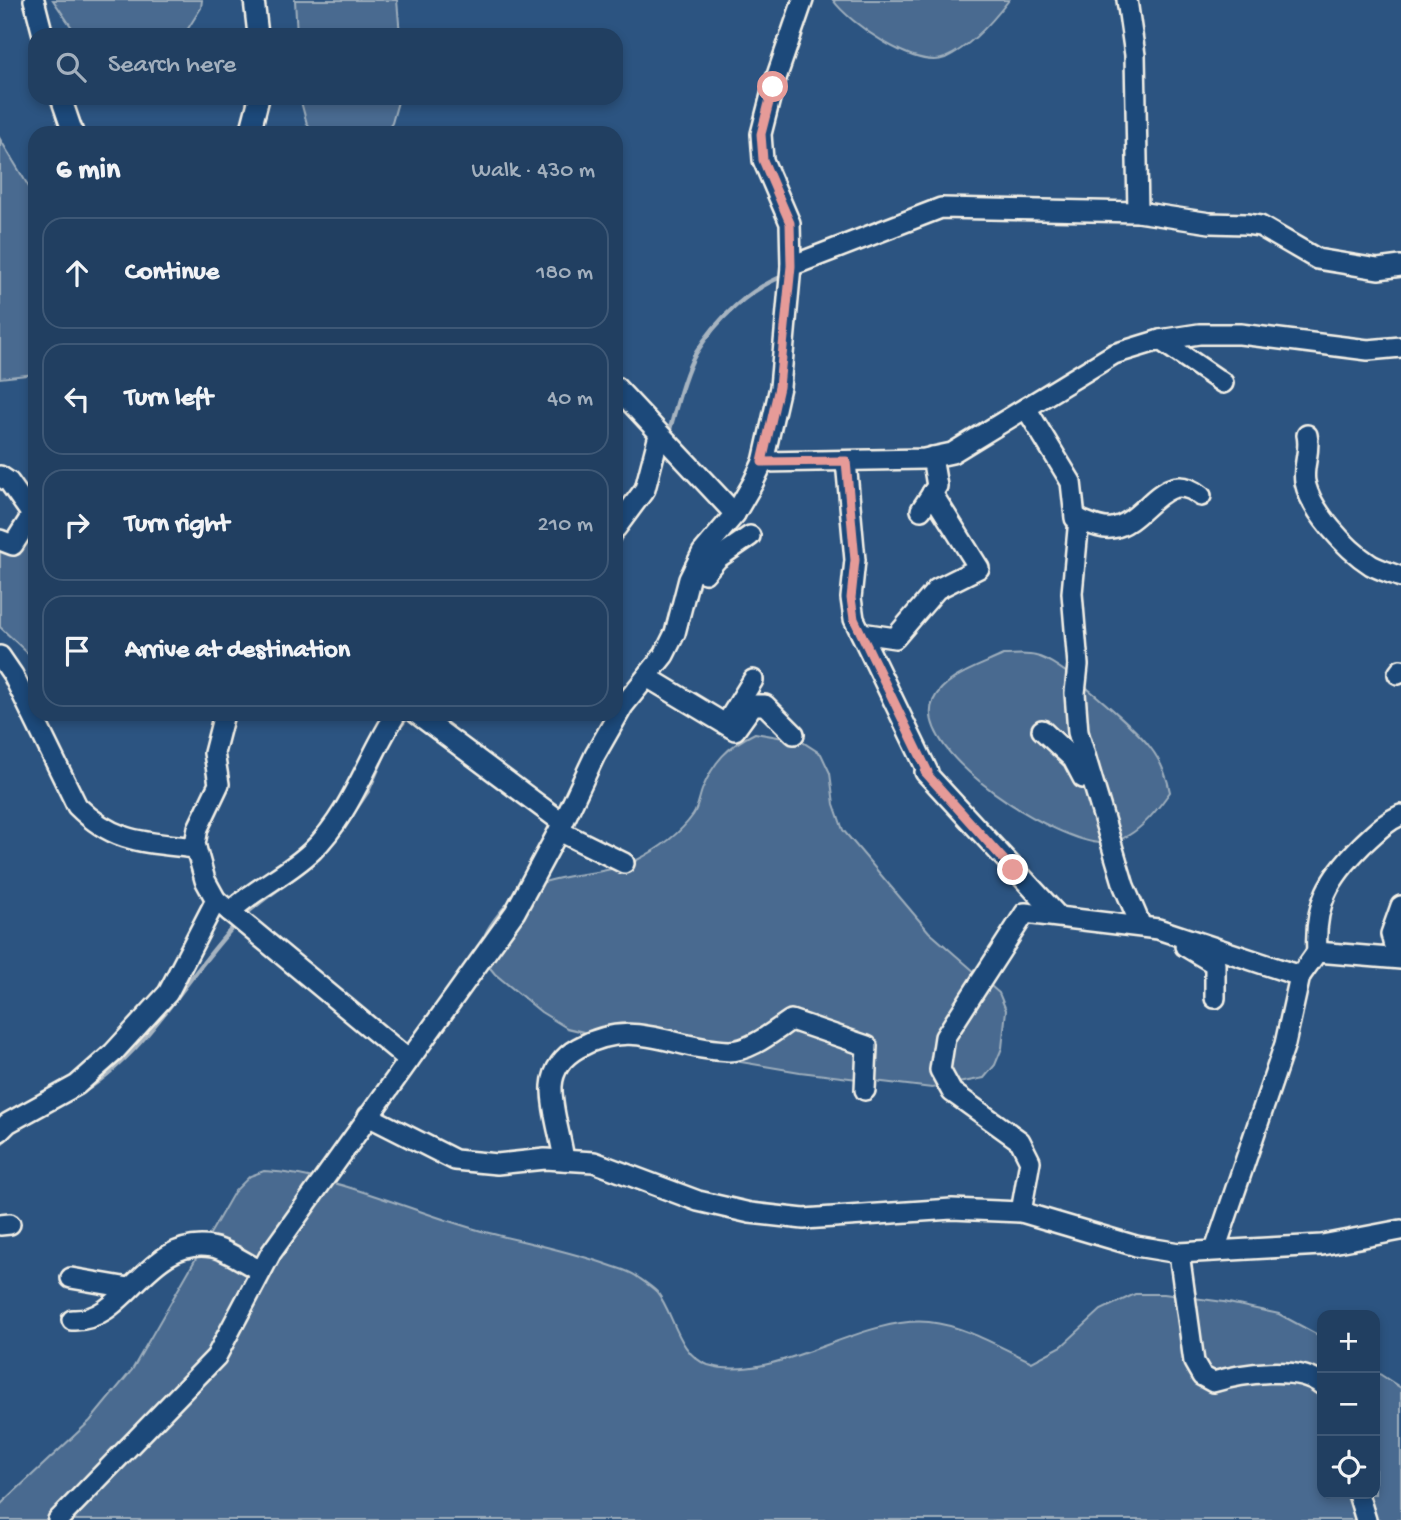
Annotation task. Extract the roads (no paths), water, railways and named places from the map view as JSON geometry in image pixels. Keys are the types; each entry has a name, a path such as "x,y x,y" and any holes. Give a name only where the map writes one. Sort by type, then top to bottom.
{"street":[{"path":"34,0 41,28"},
{"path":"254,0 257,28"},
{"path":"623,706 664,655 675,633 694,569 702,553 735,514 762,462 779,387 791,266 790,223 763,160 761,134 773,87 803,0"},
{"path":"1127,0 1135,55 1138,212"},
{"path":"63,105 71,126"},
{"path":"252,126 258,105"},
{"path":"791,266 940,208 1138,212 1210,223 1260,226 1317,260 1378,269 1401,266"},
{"path":"762,462 932,457 952,453 1114,354 1160,340 1199,334 1240,334 1368,350 1401,347"},
{"path":"1160,340 1223,383"},
{"path":"623,395 735,514"},
{"path":"1026,408 1071,482 1074,518 1112,528 1126,522 1168,488 1185,487 1202,496"},
{"path":"1307,435 1310,449 1304,478 1308,492 1325,523 1371,565 1401,577"},
{"path":"623,519 645,489 665,441"},
{"path":"861,633 895,638 937,589 979,568 927,502 937,485 932,457"},
{"path":"846,461 855,560 851,598 854,619 928,772 925,772 1057,915"},
{"path":"0,477 9,482 28,509"},
{"path":"1079,519 1072,593 1078,665 1074,693 1078,732 1124,886 1140,926"},
{"path":"0,540 13,545 28,525"},
{"path":"694,569 705,573 718,558 750,536"},
{"path":"0,656 28,706"},
{"path":"647,677 735,730 753,705 765,705 794,734"},
{"path":"725,726 753,680"},
{"path":"35,721 77,806 92,820 109,833 130,840 196,848"},
{"path":"222,721 214,753 219,784 198,828 196,848 205,880 223,906 409,1060"},
{"path":"0,1131 8,1123 77,1085 113,1053 167,993 223,906 313,849 360,784 376,747 392,721"},
{"path":"426,721 561,827 624,863"},
{"path":"58,1520 216,1357 261,1271 368,1116 515,912 614,721"},
{"path":"1042,730 1073,759 1087,785 1099,799"},
{"path":"1215,1250 1285,1044 1300,976 1317,951 1316,929 1324,893 1341,866 1387,821 1401,815"},
{"path":"1317,951 1399,959 1391,934 1401,906"},
{"path":"1021,1212 1030,1161 1020,1141 953,1093 940,1070 945,1037 1025,913 1140,926 1187,938 1300,976"},
{"path":"1187,938 1185,948 1215,964 1215,999"},
{"path":"565,1160 552,1086 556,1069 567,1054 599,1036 640,1034 731,1051 755,1043 792,1020 867,1046 865,1090"},
{"path":"368,1116 455,1160 496,1164 545,1159 594,1162 698,1201 750,1213 804,1219 952,1209 1021,1212 1136,1246 1179,1253 1322,1245 1401,1230"},
{"path":"72,1320 83,1321 101,1312 174,1250 191,1246 214,1247 261,1271"},
{"path":"1179,1253 1194,1362 1202,1376 1213,1382 1234,1376 1273,1372 1305,1376 1317,1382"},
{"path":"71,1278 129,1287"},
{"path":"1360,1499 1366,1520"}],"waterway":[{"path":"668,436 688,371 704,341 735,306 760,288 786,275"},
{"path":"398,729 404,721"},
{"path":"336,838 368,791 388,746"},
{"path":"243,917 310,865 330,845"},
{"path":"65,1102 92,1086 138,1044 237,923"},
{"path":"0,1144 7,1137"}]}
